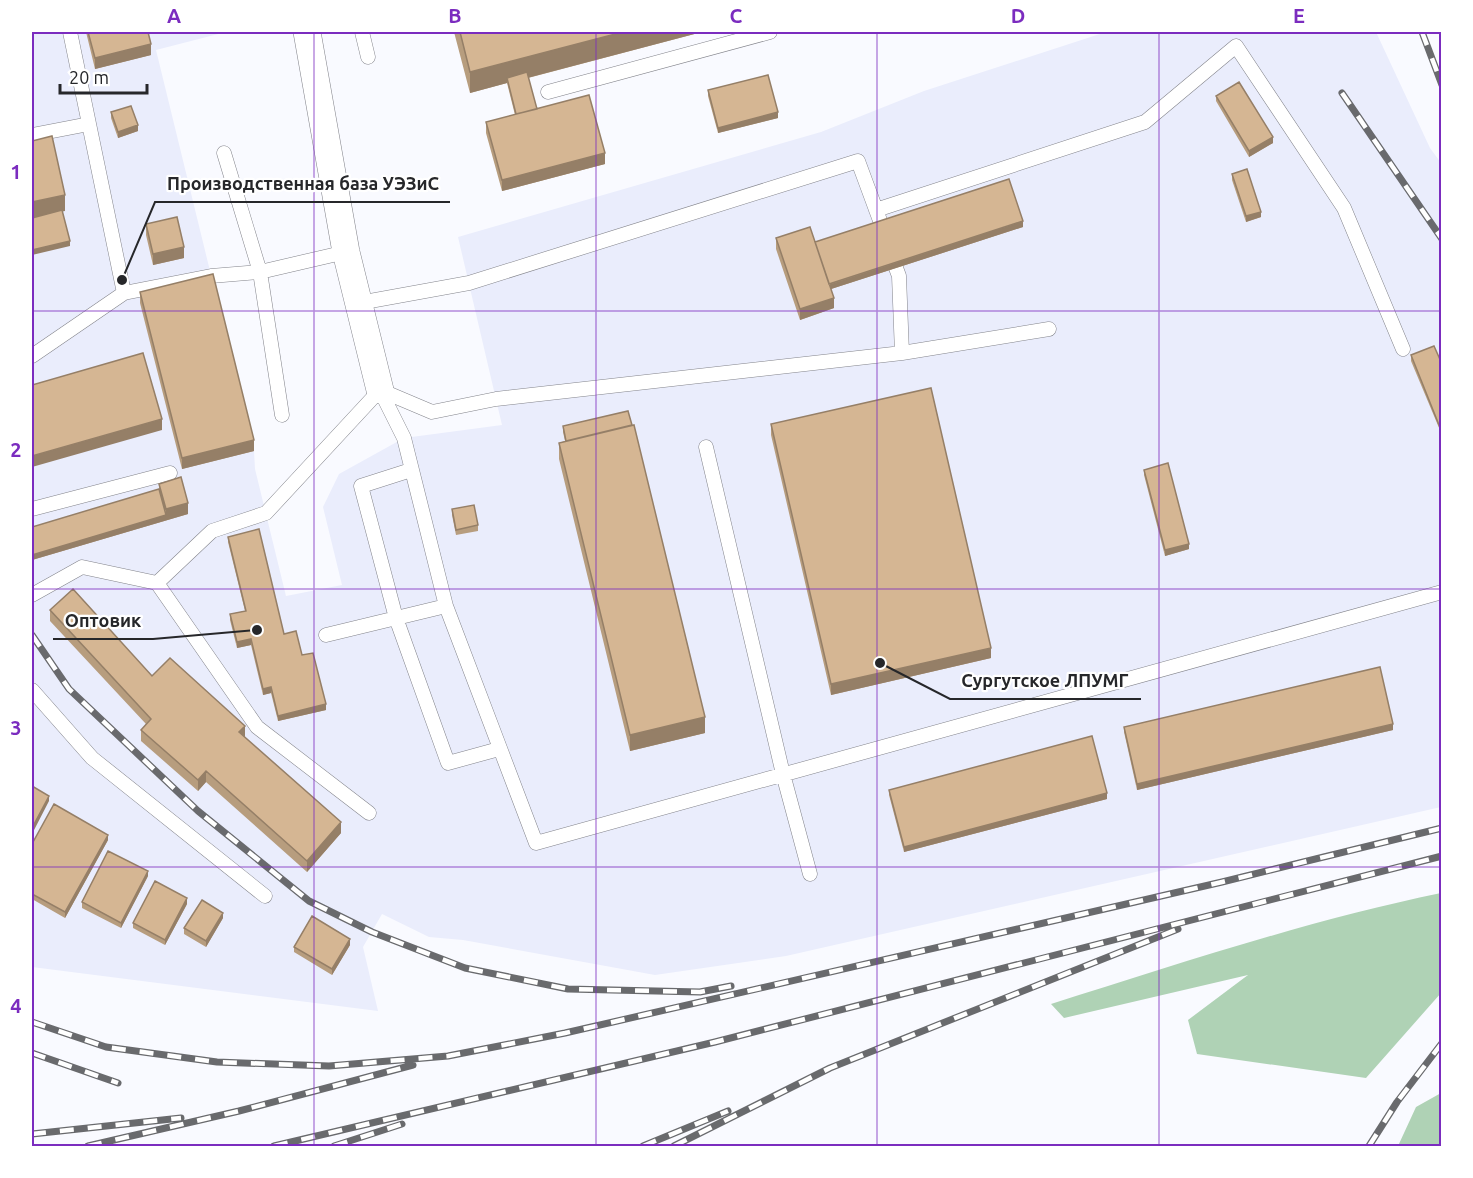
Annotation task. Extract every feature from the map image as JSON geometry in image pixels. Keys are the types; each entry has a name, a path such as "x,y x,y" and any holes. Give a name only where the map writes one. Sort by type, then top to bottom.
{"street":[{"path":"307,32 346,252 380,390"}],"lane":[{"path":"70,32 124,293"},
{"path":"362,32 368,57"},
{"path":"548,92 770,32"},
{"path":"876,210 1145,122 1236,46 1344,208 1403,350"},
{"path":"32,135 89,124"},
{"path":"224,153 260,272 282,415"},
{"path":"359,303 469,283 858,161 882,226"},
{"path":"32,356 124,293 211,276 260,272 346,252"},
{"path":"897,268 902,353"},
{"path":"380,390 432,412 496,399 902,353 1049,329"},
{"path":"380,390 404,438 446,606 536,843 1442,592"},
{"path":"157,583 212,531 266,513 380,390"},
{"path":"706,447 783,774 810,874"},
{"path":"411,470 361,486 396,618 448,763 499,749"},
{"path":"32,509 170,472"},
{"path":"32,595 82,567 157,583 257,727 369,813"},
{"path":"326,635 446,606"},
{"path":"32,690 92,758 265,896"}],"shaded area":[{"path":"32,32 226,32 156,50 254,451 255,469 286,596 342,585 323,507 339,474 404,438 502,425 458,237 821,132 924,91 1106,32 1376,32 1430,148 1441,163 1441,807 786,956 655,975 463,940 429,937 382,914 363,947 378,1011 32,967"}],"green space":[{"path":"1441,893 1441,993 1366,1078 1197,1054 1188,1020 1248,975 1064,1018 1051,1004 1294,929"},
{"path":"1441,1093 1441,1146 1398,1146 1416,1107"}],"building":[{"path":"88,32 148,32 151,44 95,58"},
{"path":"460,32 623,32 470,72"},
{"path":"527,72 537,109 516,114 507,78"},
{"path":"768,75 778,112 718,128 708,90"},
{"path":"1239,82 1273,137 1249,151 1216,96"},
{"path":"589,95 605,153 502,180 486,122"},
{"path":"131,106 138,125 118,132 111,112"},
{"path":"52,136 65,195 32,202 32,141"},
{"path":"1247,169 1261,212 1246,216 1232,174"},
{"path":"1009,179 1023,221 829,284 815,242"},
{"path":"62,210 70,241 32,250 32,218"},
{"path":"177,217 184,247 153,254 146,224"},
{"path":"810,227 834,298 800,309 776,238"},
{"path":"213,274 254,440 182,458 140,292"},
{"path":"1434,346 1442,364 1441,430 1411,355"},
{"path":"143,353 162,419 32,456 32,385"},
{"path":"931,388 991,648 831,684 771,424"},
{"path":"628,411 632,425 566,441 563,426"},
{"path":"634,425 705,717 630,735 559,443"},
{"path":"1168,463 1189,544 1165,550 1144,470"},
{"path":"181,477 188,503 166,509 159,484"},
{"path":"159,489 166,515 32,555 32,527"},
{"path":"474,505 478,525 456,530 452,509"},
{"path":"259,529 284,634 296,631 302,655 313,653 326,704 278,716 271,687 263,689 251,639 237,642 230,614 246,611 228,537"},
{"path":"73,589 152,676 170,658 245,726 239,732 341,822 307,861 206,771 198,780 141,730 151,719 50,610"},
{"path":"1380,667 1393,724 1137,784 1124,727"},
{"path":"1092,736 1107,793 904,847 889,790"},
{"path":"32,786 49,796 32,828"},
{"path":"54,804 108,835 65,912 32,894 32,844"},
{"path":"108,851 148,871 121,923 82,902"},
{"path":"155,881 187,898 165,940 133,923"},
{"path":"202,900 223,913 206,941 184,928"},
{"path":"312,916 350,939 332,969 294,947"}],"railway":[{"path":"1422,32 1442,85"},
{"path":"1342,93 1442,239"},
{"path":"32,635 69,689 198,811 309,901 372,932 465,968 568,989 700,992 731,986"},
{"path":"32,1022 106,1047 217,1062 329,1066 448,1056 565,1033 1222,882 1442,828"},
{"path":"274,1146 715,1042 1442,856"},
{"path":"674,1146 830,1068 1178,929"},
{"path":"1369,1146 1397,1102 1442,1043"},
{"path":"32,1053 118,1083"},
{"path":"88,1146 239,1111 413,1065"},
{"path":"643,1146 728,1111"},
{"path":"32,1134 181,1118"},
{"path":"334,1146 402,1124"}],"place":[{"name":"Производственная база УЭЗиС","path":"122,280"},
{"name":"Оптовик","path":"257,630"},
{"name":"Сургутское ЛПУМГ","path":"880,663"}]}
